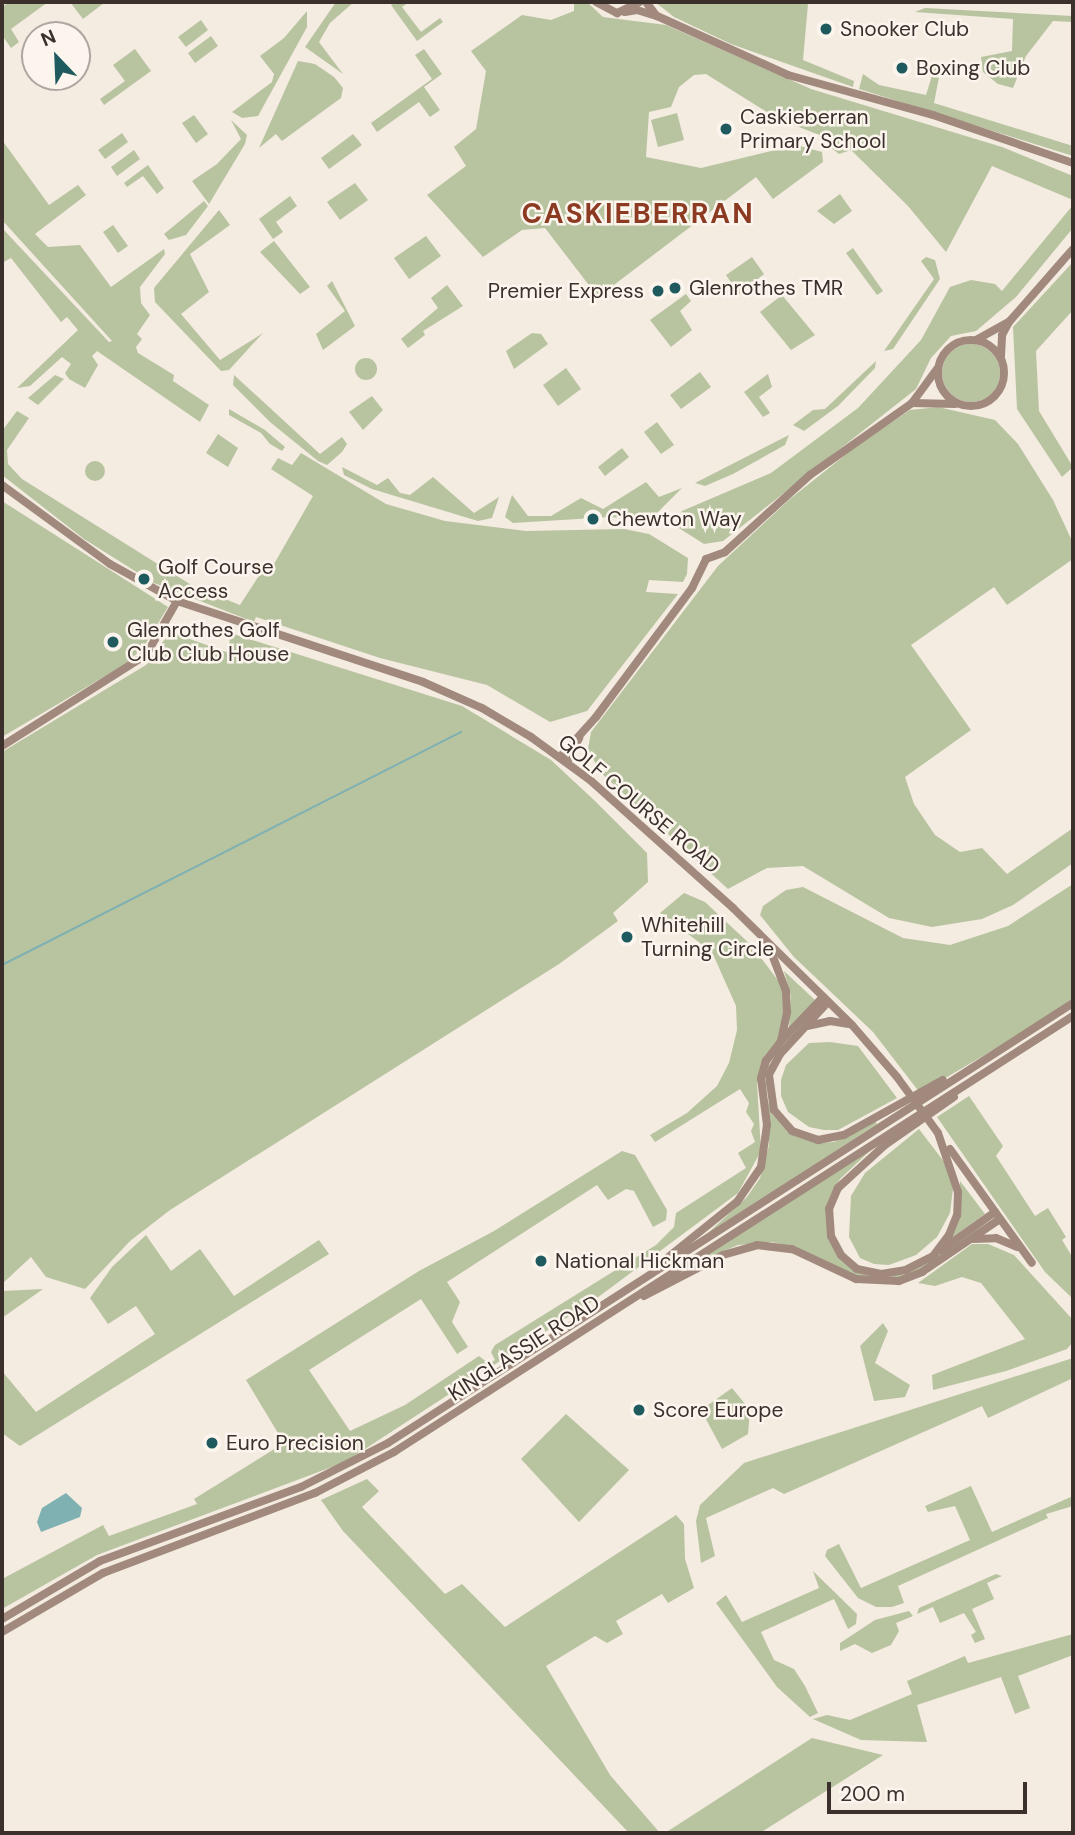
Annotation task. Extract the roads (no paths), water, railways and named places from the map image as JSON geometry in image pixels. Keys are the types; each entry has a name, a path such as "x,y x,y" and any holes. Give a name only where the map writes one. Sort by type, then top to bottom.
{"main road":[{"path":"596,2 609,11 637,10 657,16 789,75 933,115 1073,163"},
{"path":"625,12 640,2"},
{"path":"646,2 657,16"},
{"path":"912,403 977,406 993,397 1003,381 1002,335 1009,322 1073,249"},
{"path":"563,759 692,588 706,559 725,552 810,475 912,403 932,382 950,346 976,340 1009,322"},
{"path":"976,340 991,346 1001,359"},
{"path":"937,369 944,394 958,404"},
{"name":"GOLF COURSE ROAD","path":"2,485 110,564 177,601 422,682 482,708 563,759 767,943 852,1024 897,1077 1031,1263"},
{"path":"2,746 146,655 177,601"},
{"path":"767,943 786,991 781,1041"},
{"path":"825,999 772,1068 769,1093 784,1125 818,1140 844,1135 1010,1044"},
{"path":"626,1289 737,1202 754,1181 767,1139 761,1078 766,1061 781,1041 825,999"},
{"name":"KINGLASSIE ROAD","path":"2,1619 100,1561 347,1466 1073,1003"},
{"name":"KINGLASSIE ROAD","path":"2,1632 61,1594 133,1559 341,1482 1073,1016"},
{"path":"806,1026 830,1021 852,1024"},
{"path":"997,1215 933,1256 896,1273 857,1269 841,1255 831,1236 828,1215 833,1197 860,1165 1010,1056"},
{"path":"933,1256 949,1235 958,1205 956,1177 938,1133"},
{"path":"600,1319 723,1255 748,1246 792,1249 856,1279 886,1282 922,1272 970,1239 997,1215"},
{"path":"970,1239 996,1238 1020,1248"}],"water":[{"path":"66,1493 82,1508 80,1517 41,1532 37,1522 42,1508"}],"waterway":[{"path":"2,965 461,732"}],"place":[{"name":"Snooker Club","path":"826,29"},
{"name":"Boxing Club","path":"902,68"},
{"name":"Caskieberran Primary School","path":"726,129"},
{"name":"Glenrothes TMR","path":"675,288"},
{"name":"Premier Express","path":"658,291"},
{"name":"Chewton Way","path":"593,519"},
{"name":"Golf Course Access","path":"144,579"},
{"name":"Glenrothes Golf Club Club House","path":"113,642"},
{"name":"Whitehill Turning Circle","path":"627,937"},
{"name":"National Hickman","path":"541,1261"},
{"name":"Score Europe","path":"639,1410"},
{"name":"Euro Precision","path":"212,1443"}],"district":[{"name":"CASKIEBERRAN","path":"638,214"}]}
